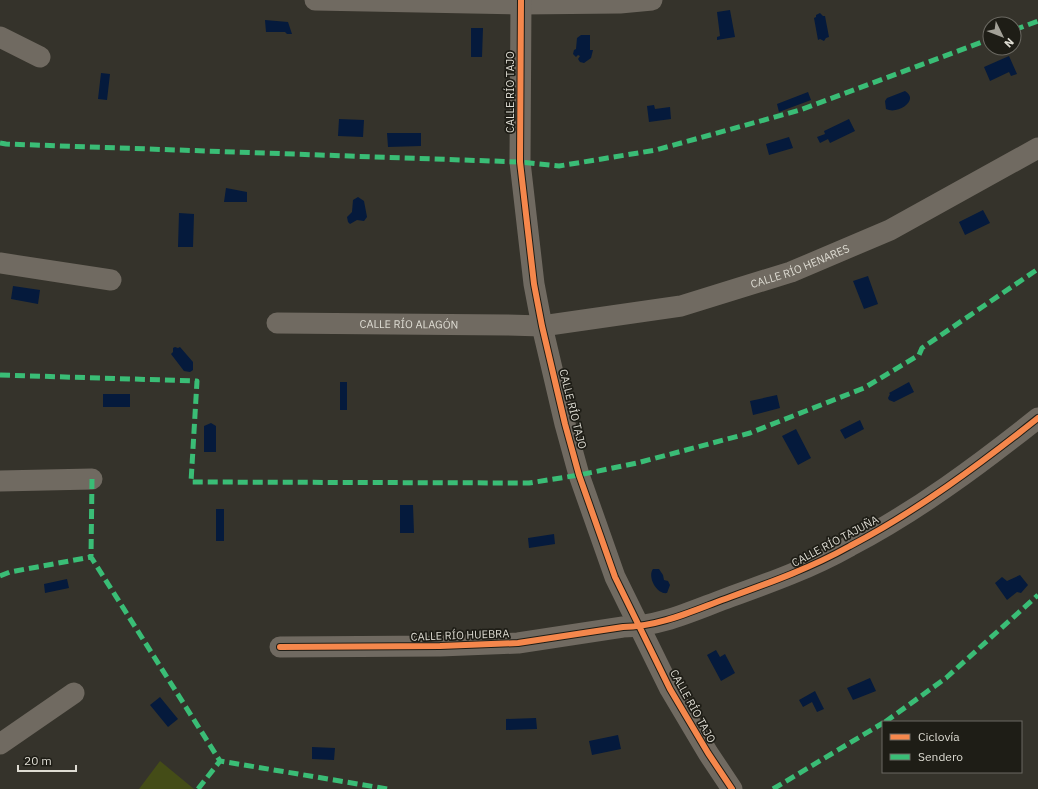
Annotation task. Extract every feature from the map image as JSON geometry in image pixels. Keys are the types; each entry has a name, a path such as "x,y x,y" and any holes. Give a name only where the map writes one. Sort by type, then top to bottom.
{"street":[{"path":"315,0 620,3 652,0"},
{"name":"CALLE RÍO TAJO","path":"521,2 520,162 534,284 542,326 579,475 615,577 639,627 670,689 708,753 732,789"},
{"path":"0,37 40,57"},
{"name":"CALLE RÍO HENARES","path":"542,326 681,306 791,272 890,230 1038,148"},
{"path":"0,263 111,280"},
{"name":"CALLE RÍO ALAGÓN","path":"277,323 542,326"},
{"name":"CALLE RÍO TAJUÑA","path":"639,627 679,616 789,576 850,546 930,499 1038,418"},
{"path":"0,481 92,479"},
{"name":"CALLE RÍO HUEBRA","path":"280,647 440,646 518,643 623,627 639,627"},
{"path":"0,744 74,693"}],"green space":[{"path":"160,761 194,789 139,789"}],"water":[{"path":"730,10 735,37 717,40 717,37 720,36 717,12"},
{"path":"820,13 825,16 829,37 824,41 820,39 818,40 814,18"},
{"path":"265,20 288,22 292,34 287,34 285,32 266,32"},
{"path":"471,28 483,28 482,57 471,57"},
{"path":"581,35 590,35 590,50 593,50 591,58 584,63 580,62 578,59 580,56 578,55 576,57 573,54 574,50 576,49 577,38"},
{"path":"1009,56 1017,74 1011,76 1009,72 990,81 984,67"},
{"path":"101,73 110,74 107,100 98,99"},
{"path":"905,91 910,98 906,106 896,110 886,109 885,101 887,98"},
{"path":"808,92 811,100 779,112 777,104"},
{"path":"654,105 655,109 670,107 671,119 649,122 647,106"},
{"path":"339,119 364,120 363,137 338,136"},
{"path":"849,119 855,131 830,143 828,139 820,143 817,137 825,134 824,131"},
{"path":"387,133 421,133 421,146 388,147"},
{"path":"789,137 793,148 769,155 766,144"},
{"path":"226,188 247,192 247,202 224,202"},
{"path":"358,197 364,201 367,217 364,221 357,220 350,224 347,217 352,212 353,200"},
{"path":"983,210 990,223 965,235 959,222"},
{"path":"179,213 194,214 193,247 178,247"},
{"path":"868,276 878,304 864,309 853,281"},
{"path":"13,286 40,290 38,304 11,299"},
{"path":"180,347 193,362 193,370 190,372 184,371 171,354 173,352 173,348"},
{"path":"340,382 347,382 347,410 340,410"},
{"path":"909,382 914,392 894,402 889,400 889,393"},
{"path":"103,394 130,394 130,407 103,407"},
{"path":"777,395 780,408 753,415 750,401"},
{"path":"860,420 864,429 845,439 840,430"},
{"path":"211,423 216,426 216,452 204,452 204,426"},
{"path":"796,429 811,458 798,465 782,436"},
{"path":"400,505 413,505 414,533 400,533"},
{"path":"216,509 224,509 224,541 216,541"},
{"path":"554,534 555,544 529,548 528,538"},
{"path":"653,569 659,569 664,580 668,581 670,585 667,593 663,593 654,585 651,576"},
{"path":"1020,575 1028,585 1021,593 1017,592 1007,600 995,583 1002,577 1007,581"},
{"path":"67,579 69,588 45,593 44,584"},
{"path":"716,650 720,657 725,654 735,673 721,681 707,655"},
{"path":"870,678 876,691 853,700 847,688"},
{"path":"815,691 824,709 817,712 812,702 803,707 799,700"},
{"path":"160,697 178,719 168,727 150,705"},
{"path":"536,718 537,729 506,730 506,719"},
{"path":"618,735 621,749 592,755 589,741"},
{"path":"312,747 335,748 334,760 312,759"}],"marked path":[{"path":"1022,27 1038,21"},
{"path":"0,143 520,162 559,166 656,150 800,110 982,42"},
{"path":"0,375 197,381 191,482 529,483 579,475 637,463 750,433 864,388 919,355 922,348 1038,269"},
{"path":"92,479 91,557 220,761"},
{"path":"0,576 10,572 91,557"},
{"path":"886,721 946,678 1038,595"},
{"path":"773,789 882,724"},
{"path":"198,789 220,761 388,789"}],"cycle path":[{"path":"521,0 520,162 534,284 542,326 565,424 579,475 615,577 670,689 708,753 732,789"},
{"path":"280,647 440,646 518,643 661,622 771,582 835,554 923,503 993,453 1038,418"}]}
